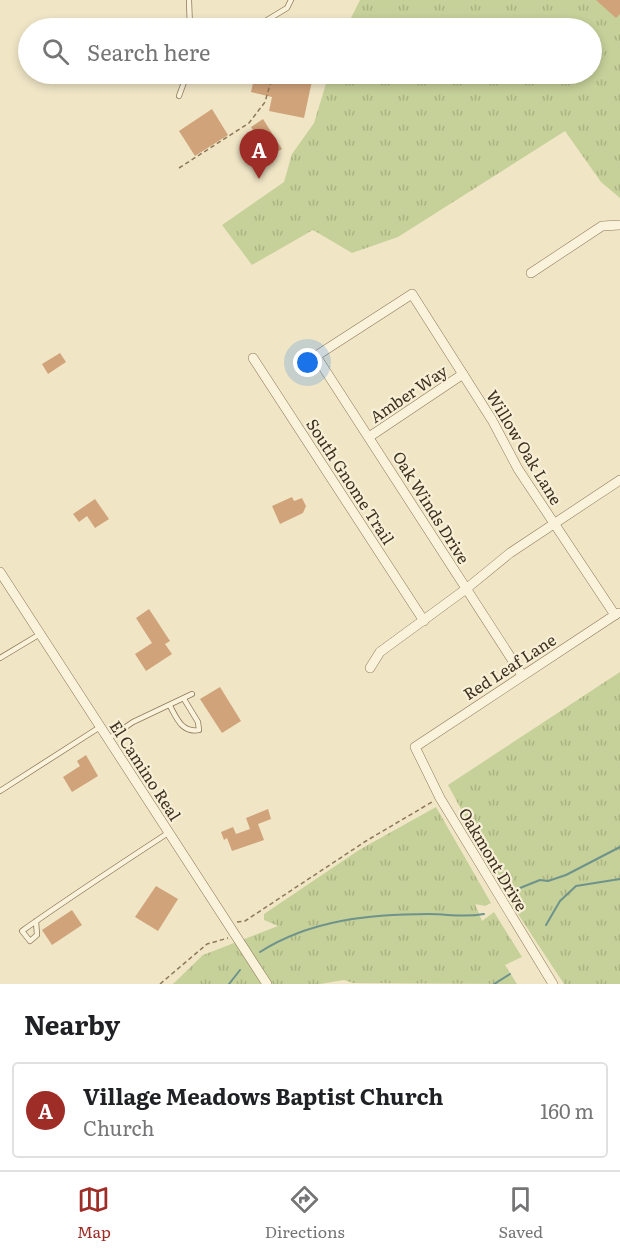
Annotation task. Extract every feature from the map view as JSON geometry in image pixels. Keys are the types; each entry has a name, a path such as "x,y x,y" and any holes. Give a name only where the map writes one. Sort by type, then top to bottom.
{"street":[{"path":"531,273 602,226 620,225"},
{"name":"Oak Winds Drive","path":"412,294 316,356 522,675"},
{"name":"Willow Oak Lane","path":"412,294 519,469 617,614"},
{"name":"South Gnome Trail","path":"253,358 424,621"},
{"name":"Amber Way","path":"369,437 463,374"},
{"path":"370,668 380,652 424,621 510,553 620,480"},
{"name":"El Camino Real","path":"0,572 267,984"},
{"name":"Red Leaf Lane","path":"415,747 617,614"},
{"name":"Oakmont Drive","path":"415,747 440,798 553,984"}],"lane":[{"path":"189,0 190,18"},
{"path":"270,18 287,8 291,0"},
{"path":"179,96 183,84"},
{"path":"0,658 40,634"},
{"path":"108,739 133,722 192,694"},
{"path":"170,706 183,727 192,732 199,730 198,722 184,699"},
{"path":"0,791 100,727"},
{"path":"36,921 168,832"}],"path":[{"path":"179,168 249,123 265,102 270,84"},
{"path":"228,924 245,921 374,836 440,798"},
{"path":"160,984 207,944 216,940 238,940"}],"green space":[{"path":"360,0 620,0 620,198 601,182 565,131 398,237 352,253 313,230 252,265 222,225 284,182 292,154 314,123 326,84 602,84 602,18 351,18"},
{"path":"620,672 620,984 564,984 516,911 448,785"},
{"path":"436,807 491,903 485,906 475,904 482,921 494,912 522,957 505,965 517,984 353,983 344,980 320,984 173,984 203,955 278,926 264,920 264,914 359,850"}],"building":[{"path":"596,0 620,0 620,14 616,18"},
{"path":"253,84 311,84 304,118 269,111 272,97 251,92"},
{"path":"212,109 228,135 195,156 179,131"},
{"path":"263,119 282,149 270,156 251,127"},
{"path":"60,353 66,362 48,374 42,364"},
{"path":"292,497 294,501 302,498 306,506 303,513 280,524 272,506"},
{"path":"95,499 109,519 95,528 87,516 79,522 73,514"},
{"path":"149,609 170,641 165,644 172,654 146,671 135,654 152,643 136,618"},
{"path":"220,687 241,721 222,733 200,699"},
{"path":"86,755 98,776 72,792 63,777 80,766 77,761"},
{"path":"268,809 271,819 258,824 264,840 232,851 227,838 224,840 221,832 233,827 236,834 250,829 246,818"},
{"path":"156,886 178,899 158,931 135,917"},
{"path":"72,910 82,925 52,945 42,930"}],"waterway":[{"path":"520,888 540,880 548,881 566,875 620,847"},
{"path":"546,925 560,901 576,886 620,879"},
{"path":"260,952 299,933 341,921 385,915 484,914"},
{"path":"229,984 240,970"},
{"path":"494,984 510,974"}],"place":[{"name":"Village Meadows Baptist Church","path":"259,179"}]}
